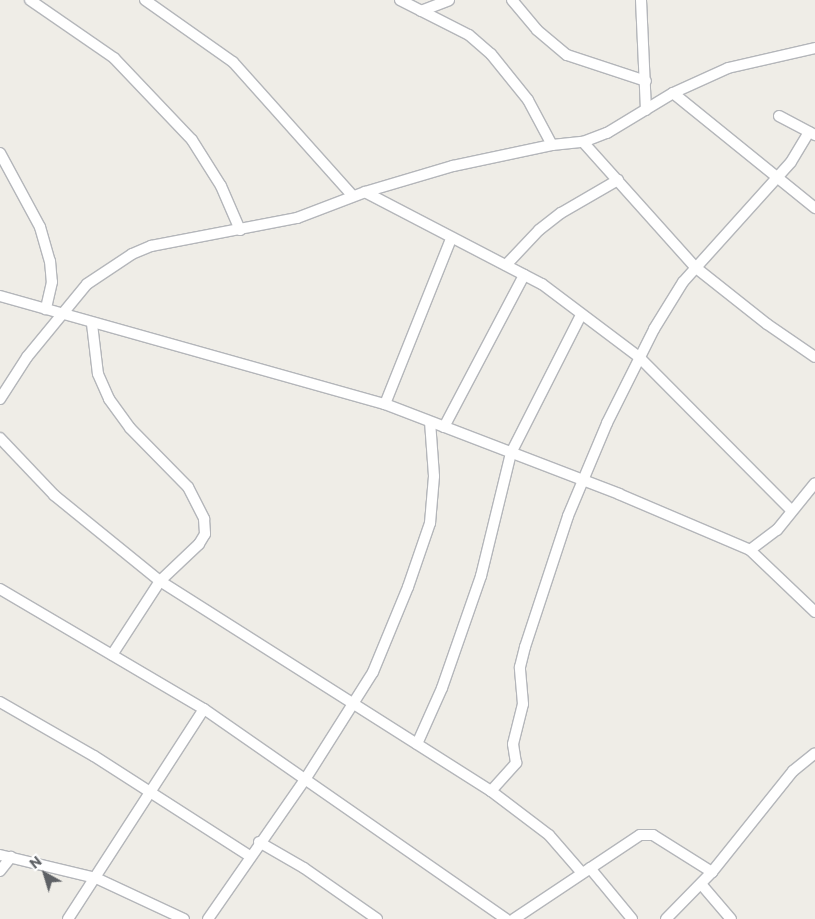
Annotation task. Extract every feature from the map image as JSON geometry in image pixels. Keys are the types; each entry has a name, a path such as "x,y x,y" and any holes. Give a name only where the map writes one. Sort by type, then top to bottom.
{"street":[{"path":"30,0 114,58 185,133 222,186 240,230"},
{"path":"145,0 233,62 353,196"},
{"path":"400,0 469,35 491,54 528,100 552,144"},
{"path":"422,11 449,0"},
{"path":"512,0 536,30 567,55 646,81"},
{"path":"641,0 646,110"},
{"path":"0,399 87,284 132,254 151,246 296,218 365,192 453,166 552,144 583,142 607,133 673,93 728,68 815,48"},
{"path":"673,93 776,179 815,208"},
{"path":"491,791 516,763 513,744 523,704 523,656 554,555 582,482 639,357 667,308 695,267 776,179 812,133 779,116"},
{"path":"583,142 695,267 767,324 815,357"},
{"path":"0,153 40,227 50,261 52,282 46,308"},
{"path":"506,265 539,230 561,213 618,180"},
{"path":"365,192 542,284 639,357 791,510"},
{"path":"385,404 451,238"},
{"path":"444,428 524,275"},
{"path":"0,296 46,308 92,324 385,404 582,482 619,494 750,550 815,612"},
{"path":"417,744 442,688 481,576 511,453 581,315"},
{"path":"92,324 98,374 109,399 130,428 183,480 204,518 204,534 199,544 160,581 112,656"},
{"path":"208,919 259,842 306,778 354,704 392,627 430,523 434,476 430,422"},
{"path":"0,438 54,495 160,581 491,791 549,835 632,919"},
{"path":"750,550 777,530 791,510 815,483"},
{"path":"0,589 204,709 306,778 506,919"},
{"path":"0,702 150,792 250,856"},
{"path":"68,919 204,709"},
{"path":"666,919 712,872 780,784 815,753"},
{"path":"514,919 640,835 647,833 712,872"},
{"path":"259,842 304,868 377,919"},
{"path":"0,855 96,878 184,919"},
{"path":"0,871 11,857"},
{"path":"701,884 731,919"}]}
